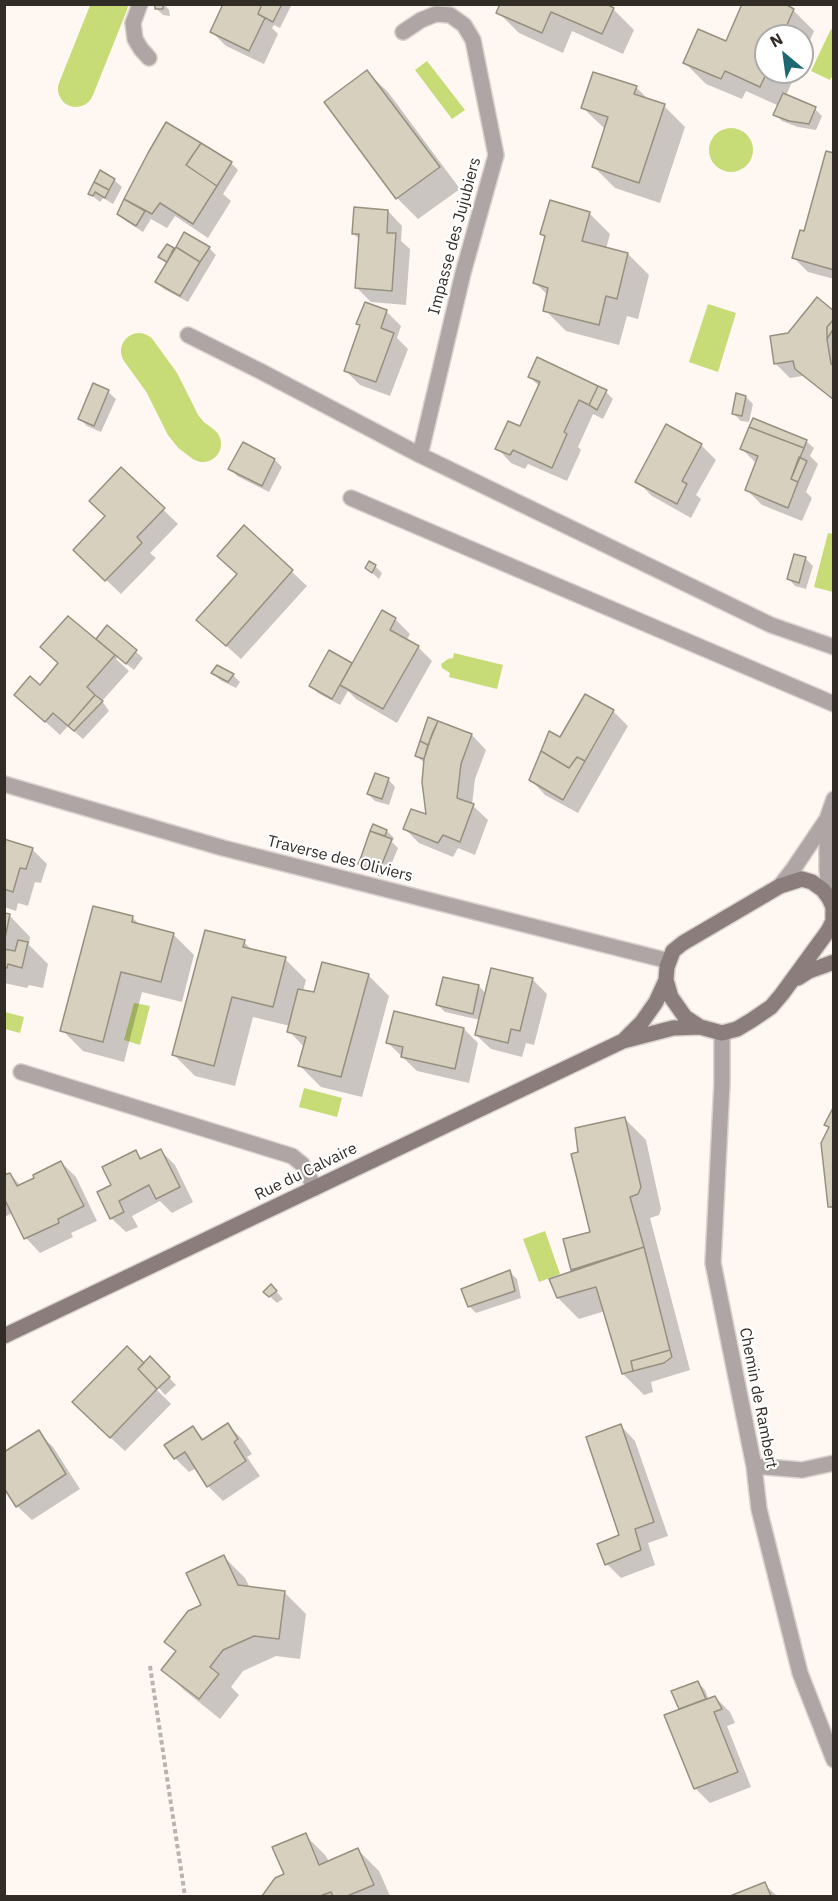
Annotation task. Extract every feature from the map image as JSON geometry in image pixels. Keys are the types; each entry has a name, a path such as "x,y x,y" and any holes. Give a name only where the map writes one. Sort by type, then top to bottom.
{"street":[{"path":"140,4 133,23 135,39 149,58"},
{"name":"Impasse des Jujubiers","path":"403,32 435,14 450,15 464,25 473,40 496,155 463,273 420,455"},
{"path":"188,335 420,455 771,625 834,647"},
{"path":"351,498 834,704"},
{"name":"Traverse des Oliviers","path":"4,784 223,848 669,961"},
{"path":"780,886 795,868 827,819 834,799"},
{"path":"827,819 827,868 832,904 833,921 771,1007 737,1029 722,1033 700,1027 685,1017 677,1008 666,980 673,951 683,944 780,886 802,879 812,882 823,890 832,904"},
{"path":"790,983 809,971 834,962"},
{"name":"Rue du Calvaire","path":"623,1041 642,1022 656,1002 666,980"},
{"name":"Rue du Calvaire","path":"4,1336 623,1041 673,1028 700,1027"},
{"name":"Chemin de Rambert","path":"722,1033 722,1083 713,1263 754,1466 759,1509 801,1673 834,1760"},
{"path":"21,1072 292,1156 302,1164 315,1188"},
{"path":"754,1466 802,1470 834,1463"}],"path":[{"path":"150,1666 184,1896"}],"shaded area":[{"path":"831,29 833,30 834,73 830,80 814,72 814,65"},
{"path":"427,61 465,110 452,119 415,70"},
{"path":"731,128 746,135 753,150 746,165 731,172 716,165 709,150 716,135"},
{"path":"708,304 736,313 718,372 689,362"},
{"path":"828,533 833,534 833,592 814,587"},
{"path":"454,653 503,665 497,689 449,677 450,673 442,668 441,664 453,658"},
{"path":"134,1003 150,1006 140,1045 124,1040"},
{"path":"5,1012 24,1017 20,1033 5,1029"},
{"path":"304,1088 342,1098 337,1117 299,1107"},
{"path":"545,1231 560,1274 539,1282 523,1239"}],"building":[{"path":"155,4 163,4 163,9 155,9"},
{"path":"223,4 262,4 258,14 265,18 249,51 210,32"},
{"path":"262,4 282,4 273,22 258,14"},
{"path":"500,4 606,4 614,8 602,34 551,12 542,33 496,13"},
{"path":"742,4 785,4 794,9 787,24 754,24 754,84 761,84 760,87 725,71 721,79 683,63 698,29 726,41"},
{"path":"367,70 440,167 396,199 324,102"},
{"path":"593,72 637,86 634,94 665,104 639,183 592,167 608,117 581,108"},
{"path":"783,93 816,107 809,124 789,121 773,115"},
{"path":"166,122 201,143 186,165 217,186 193,224 160,203 152,214 124,199"},
{"path":"201,143 232,162 217,186 186,165"},
{"path":"826,151 834,153 834,270 792,258 800,230 804,231"},
{"path":"100,170 115,179 109,190 94,182"},
{"path":"94,182 109,190 105,198 95,192 93,196 88,194"},
{"path":"124,199 145,211 136,226 117,214"},
{"path":"550,200 590,212 582,241 628,253 617,299 606,296 599,325 543,311 548,288 533,283 545,236 540,234"},
{"path":"354,207 388,210 387,233 396,233 392,291 355,288 359,234 352,234"},
{"path":"184,232 210,247 200,262 176,247"},
{"path":"167,244 174,248 167,262 158,257"},
{"path":"176,247 200,262 180,296 155,282"},
{"path":"817,297 834,311 834,319 827,327 827,339 831,364 834,365 834,400 795,369 793,361 774,364 770,336 788,333"},
{"path":"365,302 387,310 381,328 394,333 376,382 344,371 360,325 356,324"},
{"path":"834,319 834,332 832,331 827,339 827,327"},
{"path":"537,357 598,386 589,405 579,400 564,432 567,434 552,468 513,450 510,455 495,449 508,421 520,426 540,382 528,377"},
{"path":"93,383 109,390 94,426 78,419"},
{"path":"598,386 607,390 597,410 589,405"},
{"path":"736,393 746,396 742,416 732,414"},
{"path":"753,418 807,440 804,448 749,427"},
{"path":"666,424 702,444 682,481 687,484 677,504 635,482"},
{"path":"749,427 804,448 791,479 798,482 788,508 745,490 758,456 740,449"},
{"path":"243,442 275,459 262,486 228,469"},
{"path":"799,457 807,461 798,482 791,479"},
{"path":"121,467 165,508 137,537 142,543 105,581 73,550 105,516 89,501"},
{"path":"244,525 293,570 226,646 196,620 237,574 217,556"},
{"path":"794,554 806,557 799,583 787,579"},
{"path":"369,561 376,565 372,573 365,568"},
{"path":"382,610 396,618 390,630 419,646 383,709 340,685"},
{"path":"68,616 115,655 87,687 95,695 68,726 53,713 45,722 14,695 30,676 40,685 58,663 40,647"},
{"path":"107,625 137,650 126,664 96,639"},
{"path":"329,650 352,663 332,699 309,686"},
{"path":"217,665 234,674 228,682 211,673"},
{"path":"585,694 614,710 585,761 577,757 569,768 541,751 549,731 560,737"},
{"path":"95,695 103,701 74,731 68,726"},
{"path":"428,717 438,721 428,745 420,741"},
{"path":"438,721 472,734 461,764 457,798 474,804 460,842 443,835 438,843 403,829 411,809 426,814 422,782 424,759"},
{"path":"420,741 428,745 424,759 415,756"},
{"path":"541,751 569,768 577,757 585,761 563,800 529,780"},
{"path":"375,773 389,778 382,799 367,794"},
{"path":"373,824 387,830 385,836 370,831"},
{"path":"370,831 392,839 382,864 361,857"},
{"path":"4,839 33,848 26,869 20,868 13,892 4,889"},
{"path":"361,857 377,863 374,870 358,864"},
{"path":"93,906 133,916 132,922 174,933 161,982 121,972 103,1042 60,1031"},
{"path":"4,913 10,914 5,938 4,938"},
{"path":"205,930 245,940 243,947 286,957 273,1007 232,997 214,1066 172,1055"},
{"path":"18,940 28,942 22,968 8,964 7,968 4,968 4,949 15,951"},
{"path":"322,962 369,974 341,1077 298,1066 306,1037 287,1032 298,989 314,992"},
{"path":"491,968 533,978 520,1031 511,1029 508,1043 475,1035"},
{"path":"443,977 479,985 473,1014 436,1005"},
{"path":"394,1011 464,1028 455,1069 401,1057 403,1047 386,1043"},
{"path":"834,1106 834,1207 828,1207 821,1143 829,1127 824,1125"},
{"path":"625,1117 641,1187 638,1194 630,1197 644,1247 571,1270 563,1239 590,1232 571,1154 578,1152 575,1128"},
{"path":"161,1149 180,1187 156,1199 149,1185 119,1201 124,1212 110,1219 97,1192 111,1185 102,1167 136,1150 140,1159"},
{"path":"61,1161 84,1206 58,1219 59,1223 24,1239 4,1198 4,1175 10,1173 17,1186"},
{"path":"644,1247 670,1350 631,1361 633,1371 622,1374 596,1287 557,1298 549,1279"},
{"path":"510,1270 515,1291 468,1307 461,1289"},
{"path":"271,1284 277,1291 269,1297 263,1292"},
{"path":"127,1346 144,1363 138,1369 157,1389 110,1438 72,1402"},
{"path":"670,1350 672,1357 664,1363 633,1371 631,1361"},
{"path":"150,1356 170,1377 157,1389 138,1369"},
{"path":"228,1423 238,1439 234,1442 246,1461 207,1487 185,1452 174,1459 164,1445 193,1426 202,1440"},
{"path":"621,1424 654,1522 635,1529 641,1550 605,1565 597,1544 619,1535 586,1437"},
{"path":"39,1430 66,1474 16,1507 4,1488 4,1452"},
{"path":"224,1555 238,1585 285,1591 279,1639 254,1636 223,1650 210,1667 219,1674 199,1699 161,1670 176,1651 164,1642 188,1611 201,1605 186,1573"},
{"path":"698,1681 706,1699 679,1709 671,1691"},
{"path":"715,1696 722,1709 714,1712 738,1772 694,1789 664,1715"},
{"path":"306,1833 319,1865 358,1848 374,1885 347,1896 333,1896 331,1892 320,1896 262,1896 275,1878 284,1874 272,1847"},
{"path":"765,1882 771,1896 730,1896"}],"waterway":[{"path":"76,89 110,4"},
{"path":"139,351 162,383 183,425 203,444"}]}
